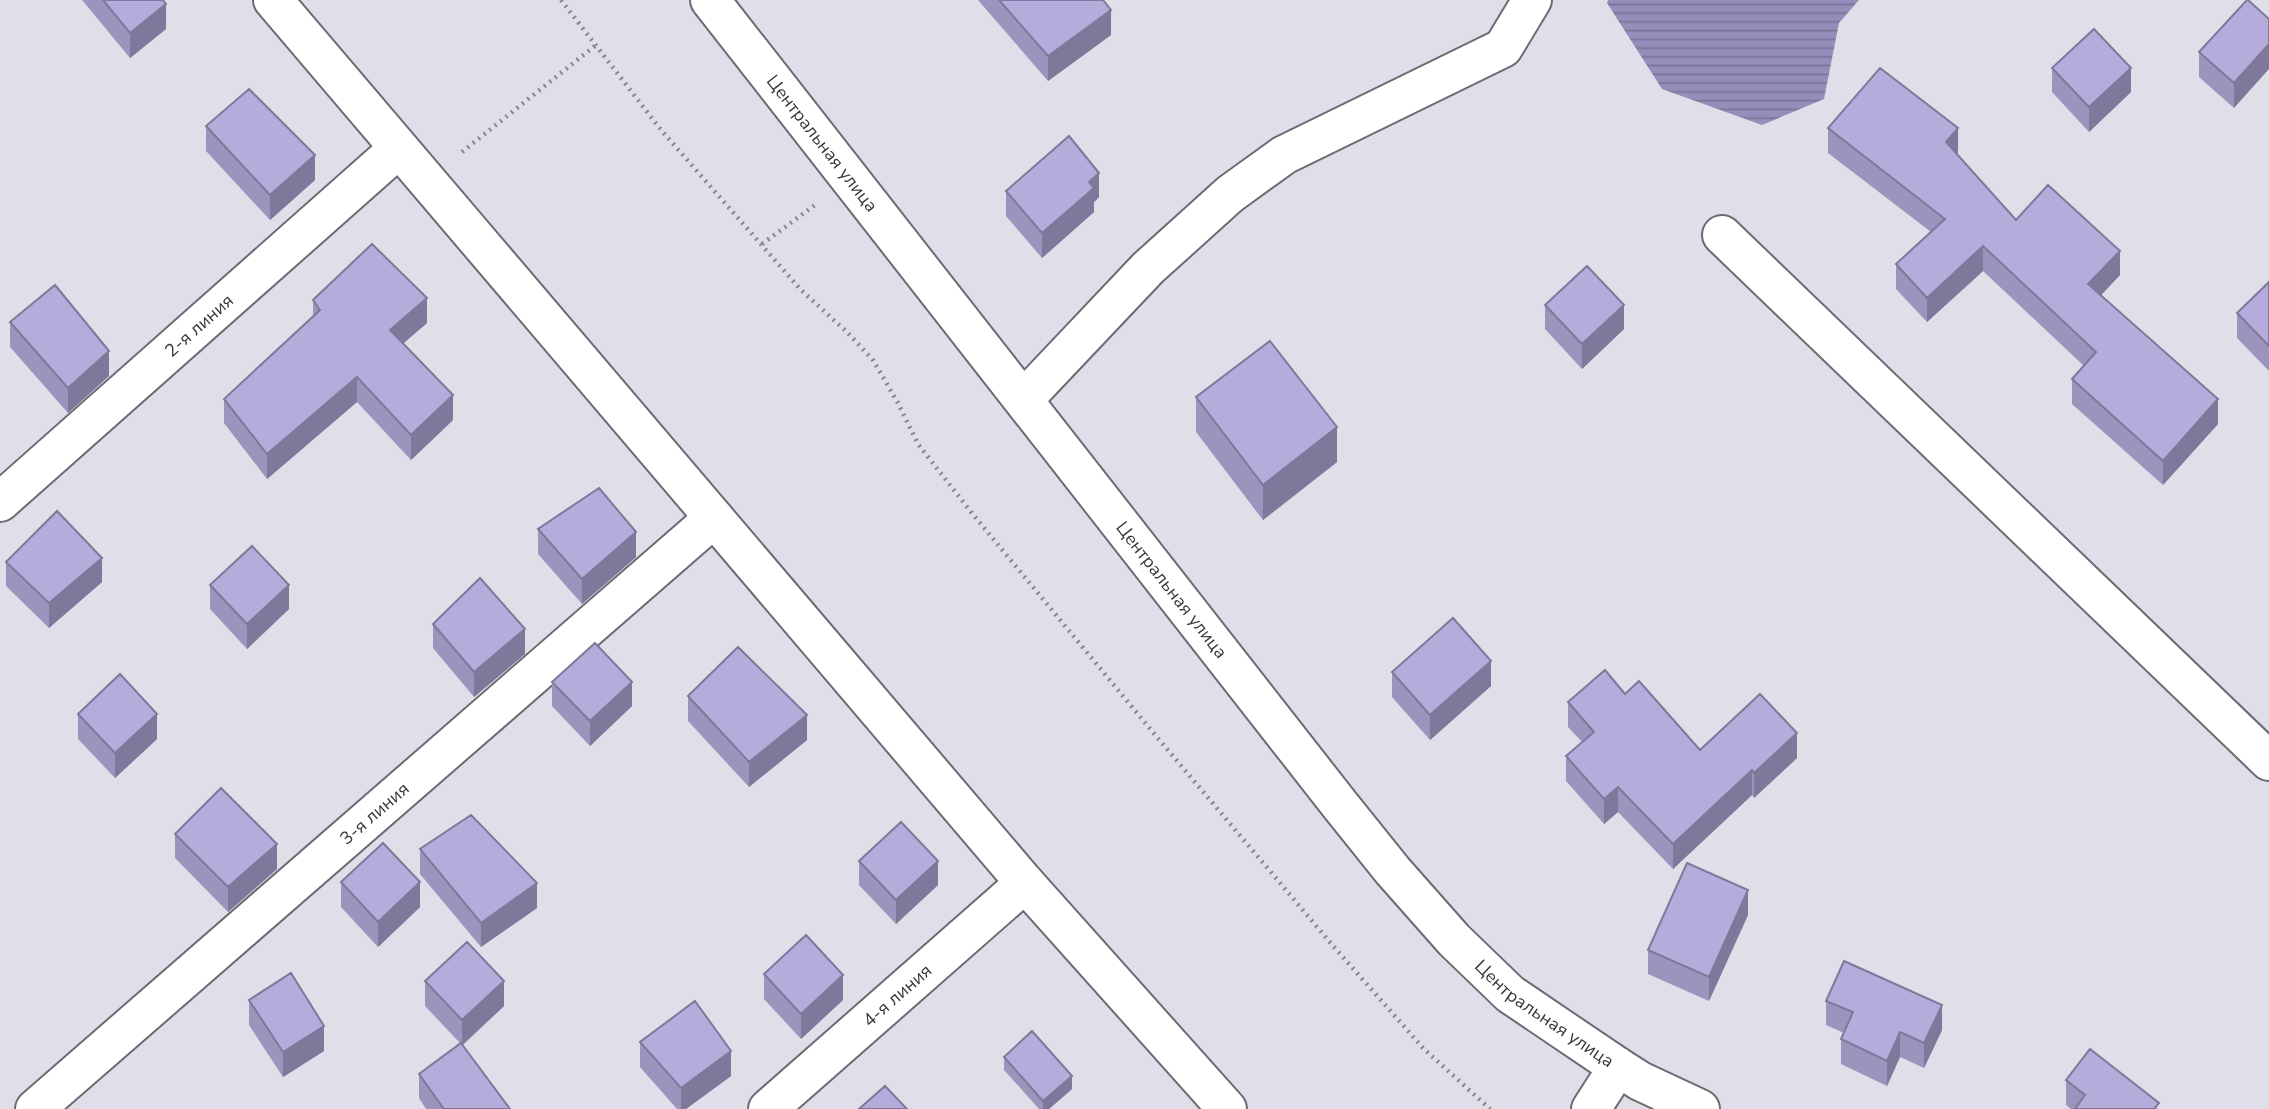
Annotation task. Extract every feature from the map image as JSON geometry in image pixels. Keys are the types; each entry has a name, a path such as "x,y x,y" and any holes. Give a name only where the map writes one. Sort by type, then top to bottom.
{"street":[{"path":"273,0 1025,883 1227,1109"},
{"name":"Центральная улица","path":"710,0 1340,805 1454,940 1510,993 1618,1068 1700,1109"},
{"path":"1024,399 1149,268 1230,194 1284,155 1503,48 1532,0"},
{"name":"2-я линия","path":"0,502 398,149"},
{"path":"1722,235 2269,761"},
{"name":"3-я линия","path":"35,1109 714,518"},
{"name":"4-я линия","path":"768,1109 1025,883"},
{"path":"1591,1109 1618,1068"}],"path":[{"path":"561,0 661,130 801,290 873,360 918,444 1151,730 1423,1048 1490,1109"},
{"path":"425,181 596,45"},
{"path":"762,244 851,178"}],"shaded area":[{"path":"1608,0 1859,0 1839,23 1824,99 1762,125 1662,89 1607,3"}],"building":[{"path":"103,0 163,0 166,4 130,33"},
{"path":"999,0 1103,0 1111,10 1048,56"},
{"path":"2247,0 2269,19 2269,44 2234,83 2199,52"},
{"path":"2094,29 2131,68 2089,107 2052,68"},
{"path":"1880,68 1958,128 1946,142 2016,220 2048,185 2120,251 2088,284 2218,399 2163,461 2072,379 2096,352 1983,246 1927,298 1896,264 1945,219 1828,128"},
{"path":"249,89 315,155 270,195 206,126"},
{"path":"1069,136 1099,173 1089,182 1094,188 1042,233 1006,191"},
{"path":"372,244 427,298 390,330 453,395 411,435 357,377 267,454 224,399 320,310 313,300"},
{"path":"1587,266 1624,305 1582,344 1545,305"},
{"path":"2269,282 2269,346 2237,313"},
{"path":"55,285 109,351 68,388 10,322"},
{"path":"1270,341 1337,427 1263,485 1196,397"},
{"path":"599,488 636,532 582,579 538,529"},
{"path":"57,511 102,558 49,603 6,562"},
{"path":"252,546 289,585 247,624 210,585"},
{"path":"480,578 525,629 474,672 433,624"},
{"path":"1453,618 1491,661 1430,715 1392,672"},
{"path":"595,643 632,682 590,721 552,682"},
{"path":"738,647 807,715 749,762 688,696"},
{"path":"1605,670 1625,694 1639,681 1700,750 1760,694 1797,733 1754,773 1752,770 1673,844 1618,787 1604,799 1566,756 1594,732 1568,702"},
{"path":"120,674 157,714 115,753 78,714"},
{"path":"221,788 277,844 228,887 175,834"},
{"path":"471,815 537,883 481,923 420,849"},
{"path":"901,822 938,861 896,900 859,861"},
{"path":"383,843 420,882 378,922 341,882"},
{"path":"1687,863 1748,890 1709,977 1648,950"},
{"path":"806,935 843,975 801,1014 764,974"},
{"path":"467,942 504,981 462,1020 425,981"},
{"path":"1844,961 1942,1005 1924,1043 1900,1032 1887,1061 1841,1039 1853,1012 1826,1001"},
{"path":"291,973 324,1026 283,1052 249,1000"},
{"path":"695,1001 731,1051 681,1088 640,1042"},
{"path":"1032,1031 1072,1076 1043,1101 1004,1057"},
{"path":"461,1043 510,1109 444,1109 419,1074"},
{"path":"2090,1049 2159,1103 2154,1109 2075,1109 2085,1095 2066,1080"},
{"path":"885,1086 907,1109 859,1109"}]}
